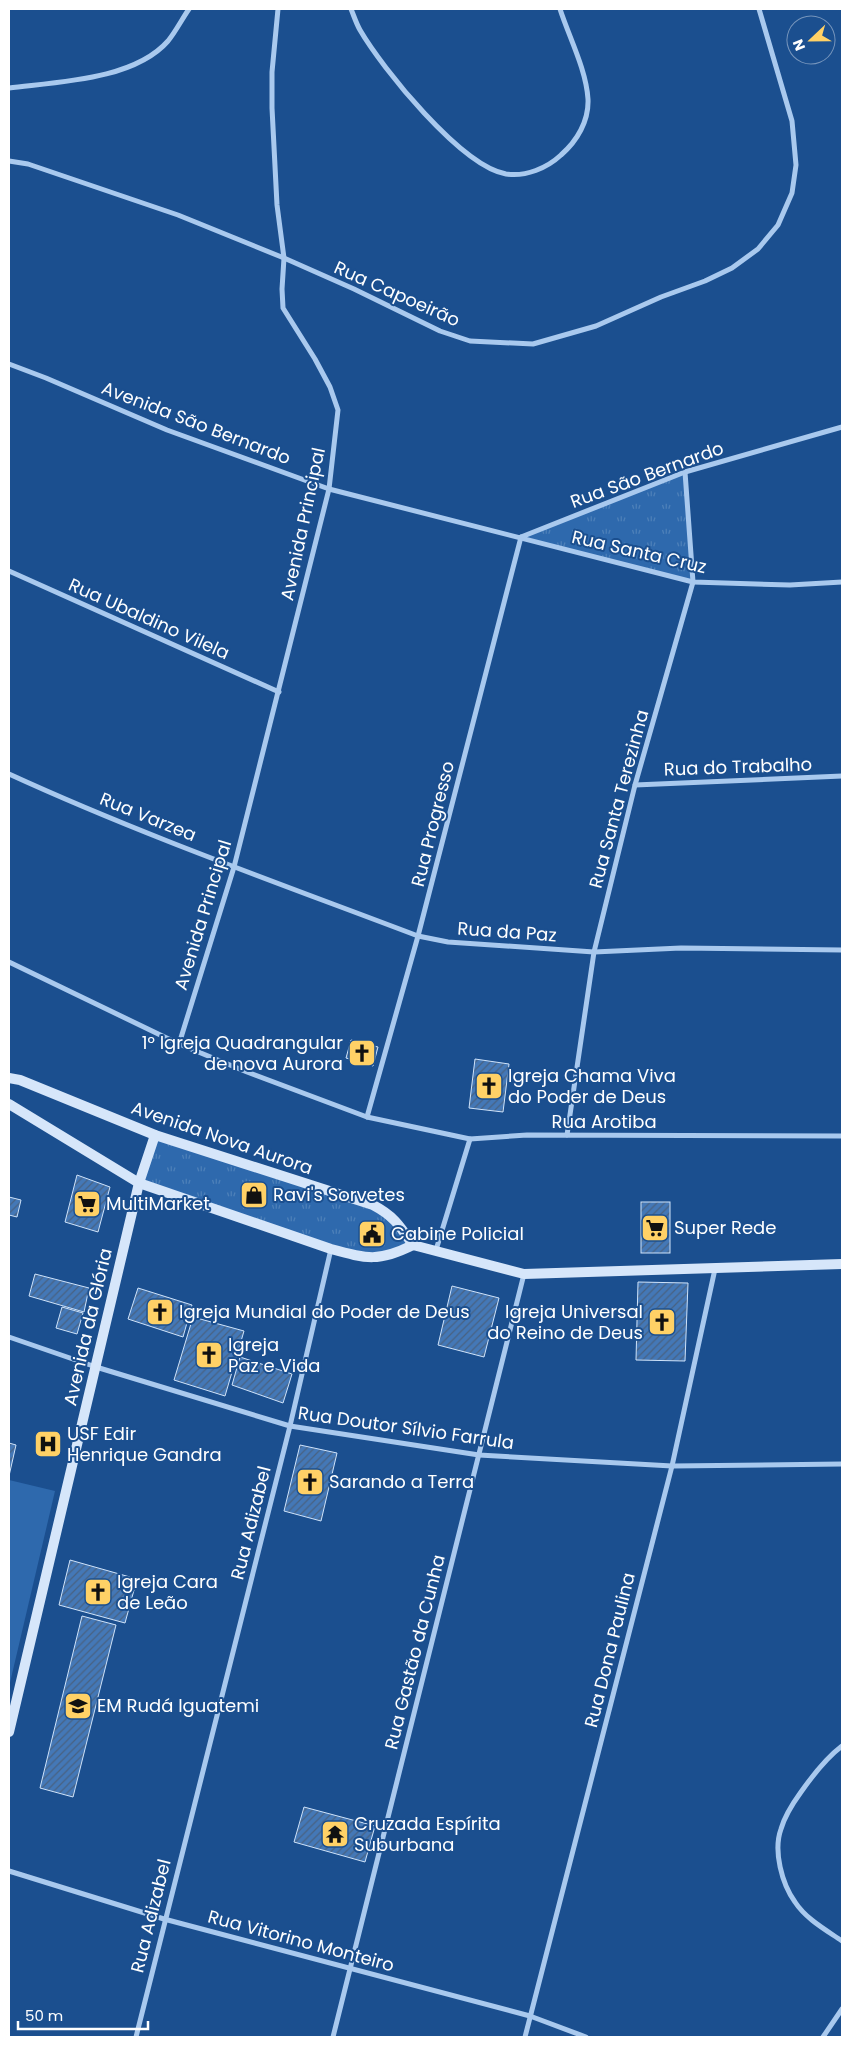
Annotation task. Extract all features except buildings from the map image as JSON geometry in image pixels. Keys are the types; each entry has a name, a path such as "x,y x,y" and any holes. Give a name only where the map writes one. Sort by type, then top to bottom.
{"street":[{"path":"9,88 80,79 122,69 146,59 167,42 189,9"},
{"name":"Avenida Principal","path":"179,1044 234,866 279,692 329,489 338,410 330,387 315,359 283,308 284,258 277,205 272,108 272,72 278,9"},
{"path":"351,9 359,29 396,82 440,130 480,163 506,174 531,172 549,166 569,148 583,128 588,100 580,64 560,9"},
{"name":"Rua Capoeirão","path":"9,160 28,164 178,215 284,258 354,289 440,331 470,341 533,344 596,326 732,268 758,249 778,226 792,192 796,165 792,121 759,9"},
{"name":"Avenida São Bernardo","path":"9,364 166,430 329,489 521,537"},
{"name":"Rua São Bernardo","path":"521,537 685,472 842,427"},
{"name":"Rua Santa Terezinha","path":"567,1135 594,952 635,785 693,582 685,472"},
{"name":"Rua Santa Cruz","path":"521,537 693,582 790,585 842,582"},
{"name":"Rua Progresso","path":"368,1117 418,936 521,537"},
{"name":"Rua Ubaldino Vilela","path":"9,571 279,692"},
{"name":"Rua Varzea","path":"9,774 54,795 418,936"},
{"name":"Rua do Trabalho","path":"635,785 842,776"},
{"name":"Rua da Paz","path":"418,936 448,942 594,952 681,948 842,950"},
{"name":"Rua Arotiba","path":"9,962 179,1044 368,1117 470,1140 527,1135 842,1136"},
{"name":"Avenida Nova Aurora","path":"9,1078 20,1080 155,1135 373,1205 389,1213 413,1245"},
{"path":"9,1104 139,1183 362,1257 378,1258 395,1254 413,1245 524,1274 842,1264"},
{"name":"Avenida da Glória","path":"9,1732 139,1183 155,1135"},
{"path":"436,1250 470,1140"},
{"name":"Rua Adizabel","path":"136,2037 164,1919 290,1426 331,1248"},
{"name":"Rua Dona Paulina","path":"525,2037 672,1466 716,1268"},
{"name":"Rua Gastão da Cunha","path":"333,2037 524,1274"},
{"name":"Rua Doutor Sílvio Farrula","path":"9,1337 96,1367 290,1426 479,1456 672,1466 842,1464"},
{"path":"842,1746 834,1752 810,1779 791,1806 780,1830 778,1852 784,1882 795,1903 815,1923 842,1941"},
{"name":"Rua Vitorino Monteiro","path":"9,1871 164,1919 530,2016 586,2037"},
{"path":"823,2037 842,2009"}],"green space":[{"path":"685,472 693,582 521,537"},
{"path":"155,1135 389,1213 413,1245 361,1257 139,1183"},
{"path":"9,1480 55,1491 9,1687"}],"place":[{"name":"1° Igreja Quadrangular de nova Aurora","path":"362,1053"},
{"name":"Igreja Chama Viva do Poder de Deus","path":"489,1086"},
{"name":"Ravi's Sorvetes","path":"254,1195"},
{"name":"MultiMarket","path":"87,1204"},
{"name":"Super Rede","path":"655,1228"},
{"name":"Cabine Policial","path":"372,1234"},
{"name":"Igreja Mundial do Poder de Deus","path":"160,1312"},
{"name":"Igreja Universal do Reino de Deus","path":"662,1322"},
{"name":"Igreja Paz e Vida","path":"209,1355"},
{"name":"USF Edir Henrique Gandra","path":"48,1444"},
{"name":"Sarando a Terra","path":"310,1482"},
{"name":"Igreja Cara de Leão","path":"98,1592"},
{"name":"EM Rudá Iguatemi","path":"78,1706"},
{"name":"Cruzada Espírita Suburbana","path":"335,1834"}]}
